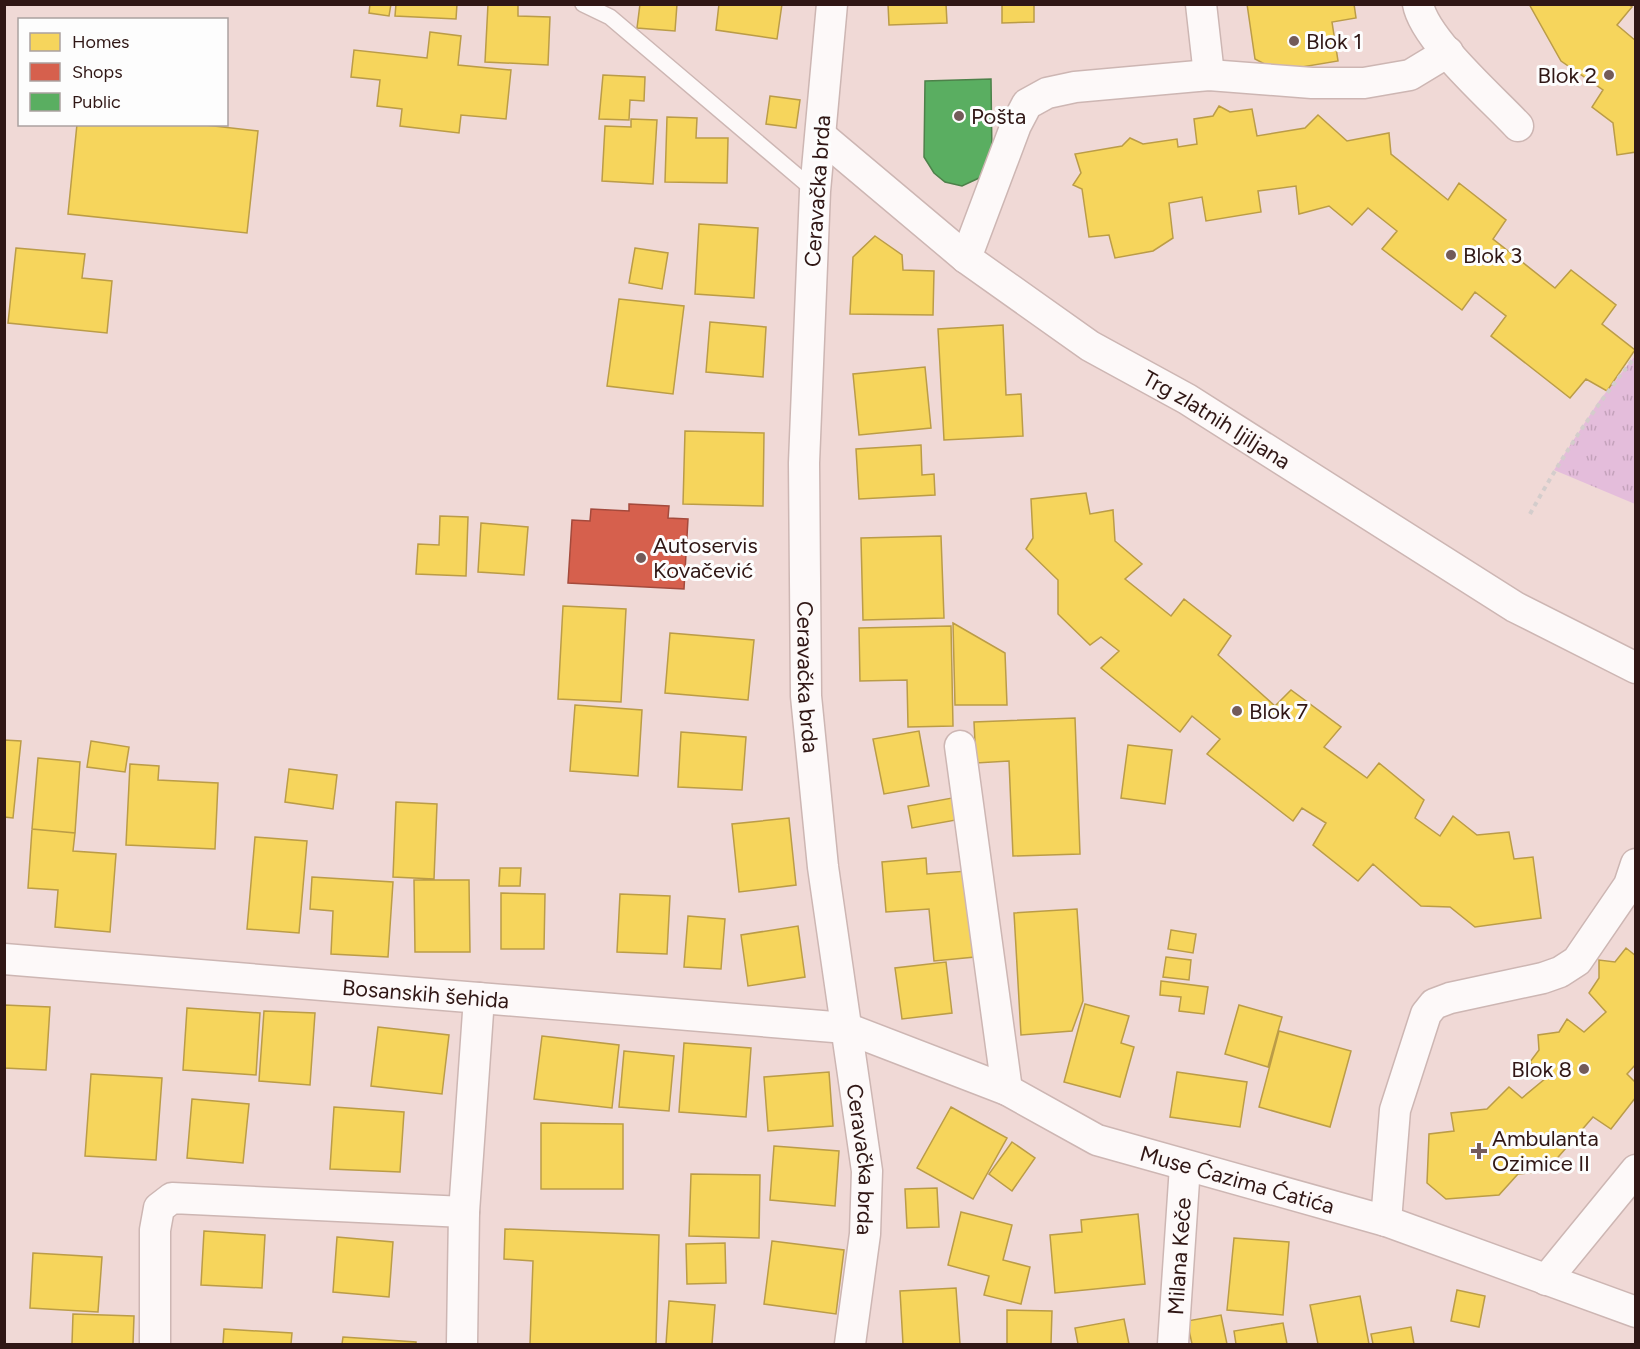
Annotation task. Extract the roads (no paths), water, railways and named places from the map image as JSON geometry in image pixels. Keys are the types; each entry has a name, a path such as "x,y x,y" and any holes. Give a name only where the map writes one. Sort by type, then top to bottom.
{"street":[{"name":"Ceravačka brda","path":"832,4 815,191 804,463 806,696 823,867 867,1171 865,1234 850,1344"},
{"path":"1201,4 1209,75"},
{"path":"1418,4 1420,16 1448,52 1518,126"},
{"path":"966,258 1016,125 1027,104 1047,93 1075,87 1209,75 1312,83 1364,83 1410,75 1448,52"},
{"name":"Trg zlatnih ljiljana","path":"820,136 966,258 1090,346 1187,399 1515,607 1635,668"},
{"path":"960,746 1007,1090"},
{"path":"1386,1221 1395,1110 1426,1014 1434,1004 1450,998 1543,978 1560,972 1577,961 1629,885 1635,864"},
{"name":"Bosanskih šehida","path":"4,959 846,1028"},
{"path":"462,1344 464,1212 479,998"},
{"name":"Muse Ćazima Ćatića","path":"846,1028 1007,1090 1096,1140 1386,1221 1635,1312"},
{"name":"Milana Keče","path":"1173,1344 1185,1166"},
{"path":"1546,1280 1635,1170"},
{"path":"155,1344 155,1230 159,1208 172,1198 464,1212"}],"lane":[{"path":"583,4 610,17 815,191"}],"place":[{"name":"Blok 1","path":"1294,41"},
{"name":"Blok 2","path":"1609,75"},
{"name":"Pošta","path":"959,116"},
{"name":"Blok 3","path":"1451,255"},
{"name":"Autoservis Kovačević","path":"641,558"},
{"name":"Blok 7","path":"1237,711"},
{"name":"Blok 8","path":"1584,1069"},
{"name":"Ambulanta Ozimice II","path":"1479,1151"}]}
